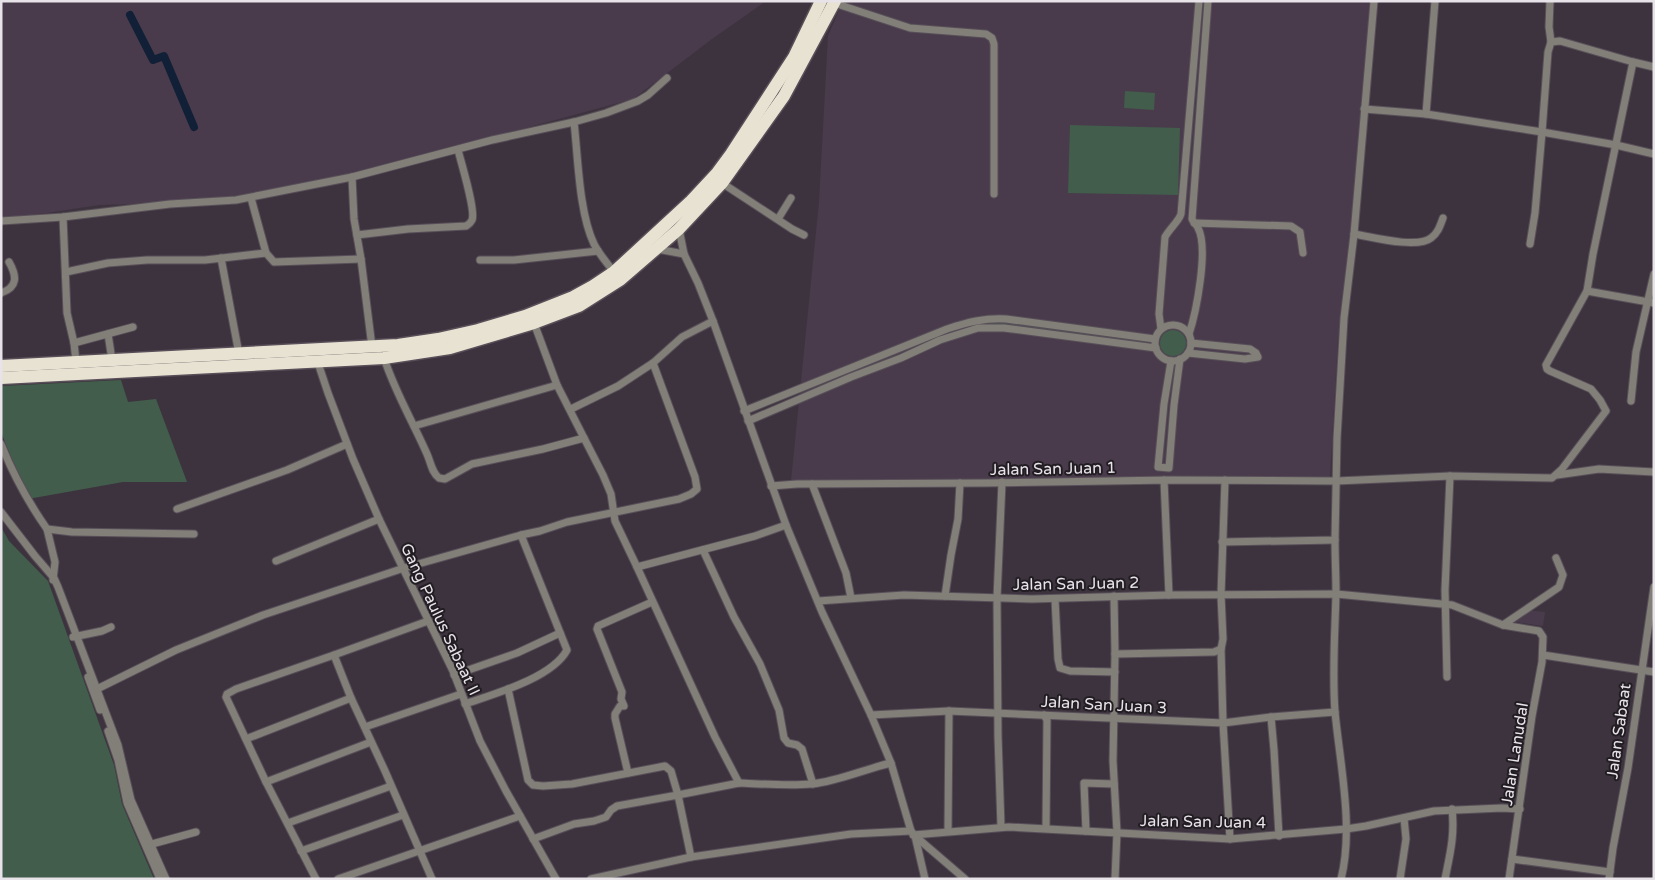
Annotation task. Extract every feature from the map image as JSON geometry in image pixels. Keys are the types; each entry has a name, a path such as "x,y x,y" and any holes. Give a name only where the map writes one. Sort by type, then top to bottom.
{"highway":[{"path":"1,378 274,358 438,339 478,330 525,316 573,297 614,272 690,202 717,172 735,156 784,96 830,2"},
{"path":"1,366 239,354 318,363 384,358 450,348 534,323 579,306 620,280 679,229 722,183 735,156"}],"street":[{"path":"1162,329 1159,314 1165,236 1171,227 1179,221 1181,214 1199,1"},
{"path":"1189,334 1183,328 1174,325 1165,327 1155,339 1159,354 1170,361 1180,360 1188,353 1191,343 1189,334 1197,300 1202,248 1198,227 1192,219 1208,1"},
{"path":"1340,879 1344,861 1346,829 1340,746 1335,712 1333,643 1336,594 1336,481 1344,318 1354,234 1364,109 1370,66 1374,1"},
{"path":"1426,114 1435,1"},
{"path":"1530,244 1535,213 1548,52 1551,42 1549,27 1550,1"},
{"path":"830,2 910,28 986,34 992,38 994,44 994,194"},
{"path":"1551,42 1560,41 1654,67"},
{"path":"1555,476 1606,411 1591,389 1550,372 1546,365 1587,292 1593,254 1633,62"},
{"path":"1,221 63,217 170,204 251,198 352,177 492,140 574,122 638,102 668,78"},
{"path":"1364,109 1426,114 1542,132 1616,145 1654,154"},
{"path":"574,122 586,220 598,252 614,272"},
{"path":"357,235 408,229 466,226 469,224 472,220 472,210 458,150"},
{"path":"352,177 354,219 372,347"},
{"path":"722,183 804,235"},
{"path":"251,198 266,253 272,260 276,262 361,259"},
{"path":"778,219 791,198"},
{"path":"63,217 67,313 76,362"},
{"path":"1354,234 1397,241 1425,242 1438,232 1443,218"},
{"path":"1194,223 1291,226 1300,232 1303,253"},
{"path":"679,229 684,254 713,321 786,525 891,763 925,879"},
{"path":"657,249 684,254"},
{"path":"480,260 514,260 598,252"},
{"path":"66,272 108,263 146,260 205,260 266,253"},
{"path":"221,258 239,354"},
{"path":"1,293 8,291 14,286 14,270 9,262"},
{"path":"1631,401 1636,352 1651,302 1654,274"},
{"path":"1587,292 1651,302"},
{"path":"744,411 947,329 987,318 1155,339"},
{"path":"571,410 618,386 653,363 682,337 713,321"},
{"path":"534,323 557,385 603,474 610,494 612,514 715,737 739,783"},
{"path":"74,343 133,327"},
{"path":"748,422 940,340 978,328 1004,328 1156,348"},
{"path":"1098,331 1098,340"},
{"path":"108,334 112,360"},
{"path":"1188,353 1245,359 1258,357 1252,350 1191,343"},
{"path":"384,358 390,378 414,426 436,477 443,479 472,464 584,438"},
{"path":"1170,361 1158,466 1169,468 1180,360"},
{"name":"Gang Paulus Sabaat II","path":"318,363 347,444 379,519 454,675 483,748 556,879"},
{"path":"97,689 176,650 221,631 303,601 404,568 567,522 679,499 695,492 697,489 695,476 653,363"},
{"path":"817,381 820,390"},
{"path":"414,426 557,385"},
{"path":"1164,404 1174,405"},
{"path":"1,444 10,467 28,501 47,529 54,562 53,580"},
{"path":"177,509 287,470 347,444"},
{"name":"Jalan San Juan 1","path":"771,486 1164,480 1336,481 1450,476 1544,478 1600,469 1654,472"},
{"path":"1447,677 1445,604 1450,476"},
{"path":"1164,480 1169,595"},
{"path":"1225,480 1221,595 1223,639 1221,649 1223,723 1230,839"},
{"path":"1001,827 997,598 1002,482"},
{"path":"945,596 958,520 960,483"},
{"path":"812,484 846,573 851,598"},
{"path":"1,512 16,535"},
{"path":"1,518 53,580 114,747 127,803 160,879"},
{"path":"276,561 379,519"},
{"path":"637,567 767,532 786,525"},
{"path":"47,529 72,532 194,534"},
{"path":"465,704 536,677 565,654 567,650 521,535"},
{"path":"1222,542 1335,540"},
{"path":"703,550 734,617 760,664 780,710 786,742 797,745 802,750 814,784"},
{"path":"1503,625 1559,587 1563,575 1556,558"},
{"name":"Jalan Sabaat","path":"1610,875 1614,840 1628,768 1654,587"},
{"name":"Jalan San Juan 2","path":"818,601 904,595 1054,599 1169,595 1336,594 1445,604 1455,606 1503,625 1534,629 1541,633"},
{"path":"1114,596 1114,784 1117,832 1115,879"},
{"path":"1054,599 1060,668 1070,671 1115,672"},
{"path":"628,773 615,718 615,714 620,706 624,706 621,700 622,692 598,632 598,626 652,602"},
{"path":"316,879 226,700 227,694 428,621"},
{"path":"74,636 102,631 111,627"},
{"path":"454,675 517,653 560,633"},
{"name":"Jalan Lanudal","path":"1509,879 1532,716 1543,655 1543,637 1541,633"},
{"path":"74,636 118,745 131,800 166,879"},
{"path":"1115,654 1214,652 1221,649"},
{"path":"334,655 351,698 432,879"},
{"path":"1543,655 1654,672"},
{"path":"508,689 528,780 533,785 559,785 661,766 668,767 678,795 691,857"},
{"path":"365,727 461,694"},
{"path":"246,739 351,698"},
{"path":"948,831 949,711"},
{"name":"Jalan San Juan 3","path":"871,715 949,711 998,712 1223,723 1335,712"},
{"path":"1044,715 1046,720 1046,828"},
{"path":"1271,717 1279,836"},
{"path":"266,782 371,742"},
{"path":"533,839 574,824 606,817 617,806 739,783 814,784 891,763"},
{"path":"1086,831 1084,783 1114,784"},
{"path":"288,823 391,786"},
{"name":"Jalan San Juan 4","path":"591,879 691,857 851,834 913,834 1001,827 1230,839 1346,829 1434,811 1520,809"},
{"path":"1445,879 1453,840 1454,824 1452,810"},
{"path":"301,851 403,814"},
{"path":"338,879 520,816"},
{"path":"1400,879 1406,839 1404,818"},
{"path":"152,844 196,832"},
{"path":"913,834 966,879"},
{"path":"1512,859 1610,875"}],"shaded area":[{"path":"1,1 766,1 633,99 381,167 282,188 202,202 99,205 20,217 1,217"},
{"path":"843,1 1370,1 1353,207 1338,340 1330,477 791,481 819,202 828,36"},
{"path":"1527,610 1545,612 1543,626 1515,622 1516,618"}],"green space":[{"path":"1125,91 1155,93 1154,110 1124,108"},
{"path":"1070,125 1180,128 1178,195 1068,193"},
{"path":"986,320 1152,342 980,324 980,321"},
{"path":"1173,330 1183,333 1186,343 1183,353 1173,356 1163,353 1160,343 1163,333"},
{"path":"121,380 128,402 156,399 187,482 123,482 28,499 1,432 1,386"},
{"path":"1,527 9,541 48,581 114,765 122,804 154,879 1,879"}],"waterway":[{"path":"130,15 153,60 164,56 194,127"}]}
